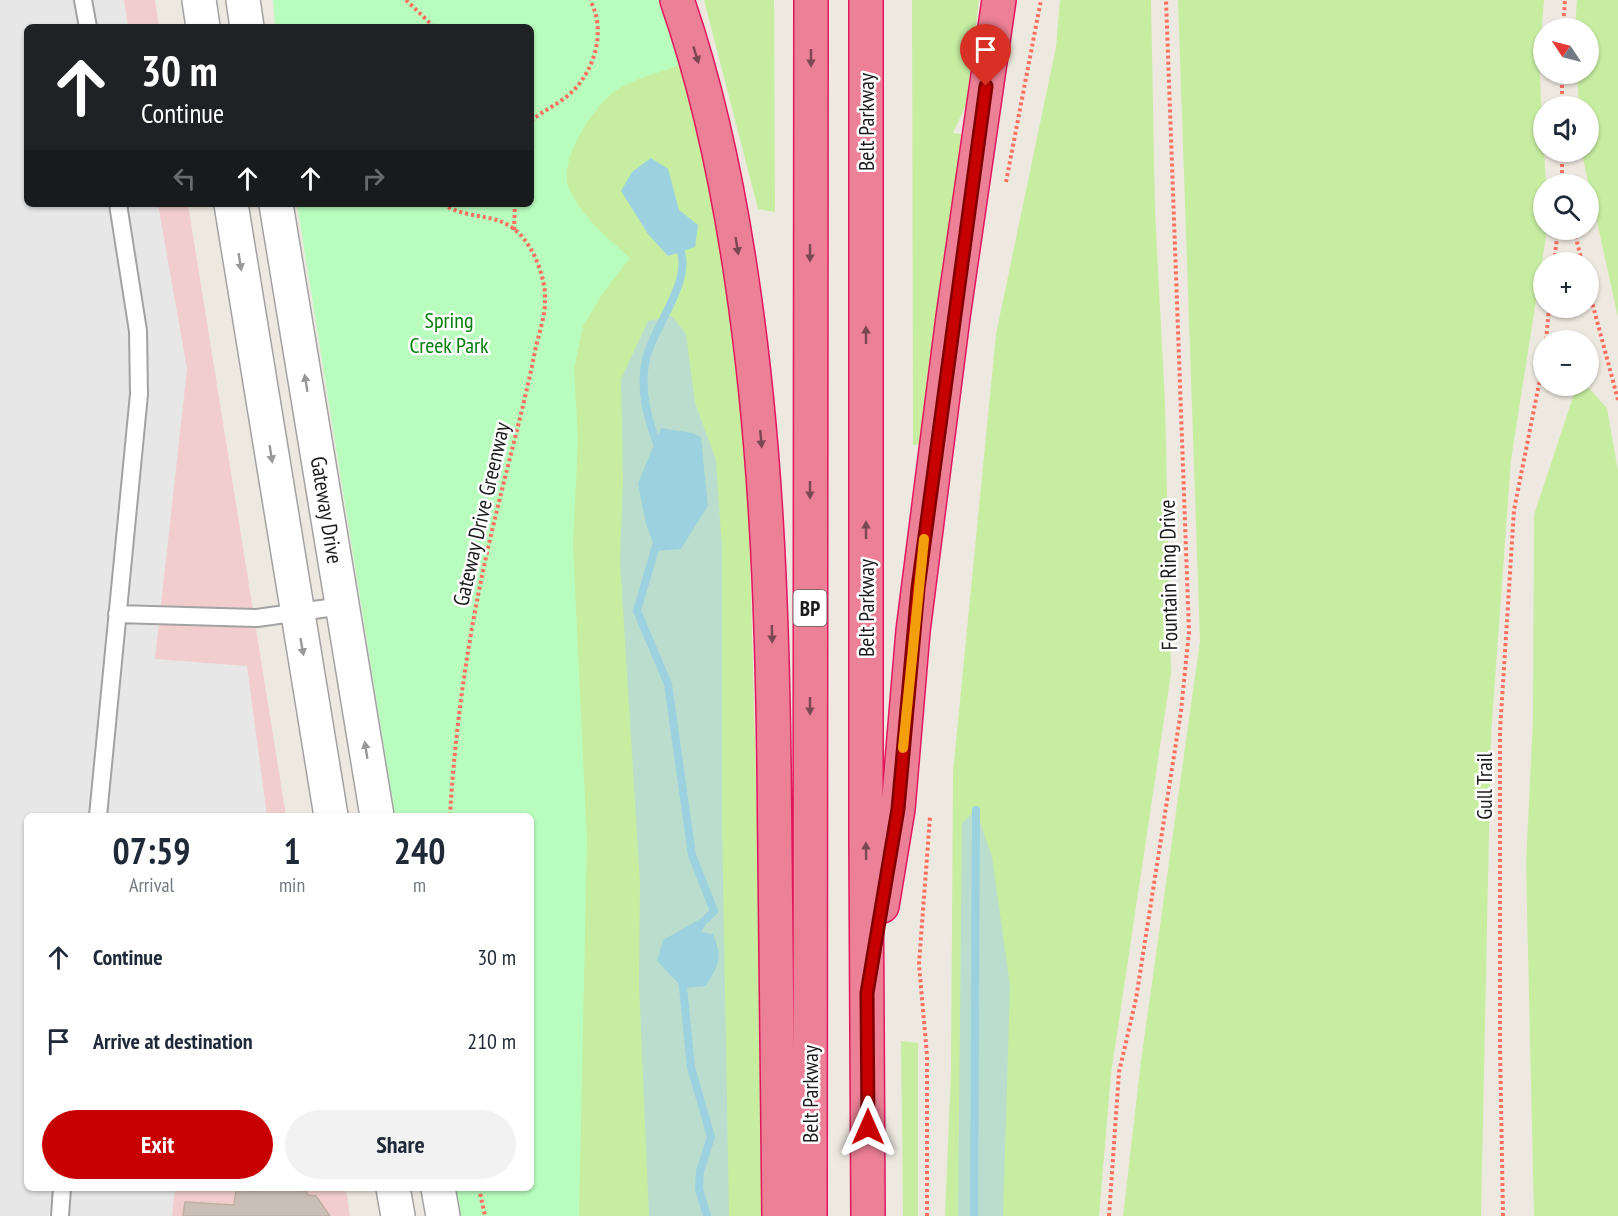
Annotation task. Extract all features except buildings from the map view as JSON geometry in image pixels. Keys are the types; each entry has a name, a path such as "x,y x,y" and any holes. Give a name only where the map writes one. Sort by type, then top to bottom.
{"highway":[{"path":"677,0 706,91 725,172 750,335 764,464 772,603 779,1216"},
{"name":"Belt Parkway","path":"810,1216 811,0"},
{"name":"Belt Parkway","path":"866,0 868,1216"},
{"path":"867,993 898,809 921,566 958,282 999,0"}],"street":[{"path":"199,0 203,24"},
{"path":"243,0 247,24"},
{"name":"Gateway Drive","path":"231,207 330,813"},
{"name":"Gateway Drive","path":"276,207 376,813"},
{"path":"394,1191 398,1216"},
{"path":"439,1191 443,1216"}],"lane":[{"path":"83,0 87,24"},
{"path":"98,813 140,373 138,331 118,207"},
{"path":"117,614 257,618 342,606"},
{"path":"60,1216 62,1191"}],"path":[{"path":"406,0 431,24"},
{"path":"534,118 543,110 563,100 590,66 599,31 596,9 590,0"},
{"path":"1006,186 1041,0"},
{"name":"Fountain Ring Drive","path":"1109,1216 1119,1072 1137,988 1181,711 1189,632 1166,0"},
{"path":"1564,18 1565,0"},
{"name":"Gateway Drive Greenway","path":"448,207 457,213 496,218 514,231 528,245 537,263 543,281 546,304 480,579 464,686 450,813"},
{"path":"514,207 514,231"},
{"path":"1596,318 1618,400"},
{"name":"Gull Trail","path":"1503,1216 1500,1046 1500,731 1514,510 1537,396"},
{"path":"927,1216 927,1056 919,964 931,810"},
{"path":"480,1191 485,1216"}],"shaded area":[{"path":"0,0 155,0 159,24 24,24 24,207 188,207 286,813 24,813 24,1191 346,1191 350,1216 0,1216"},
{"path":"0,0 124,0 128,24 24,24 24,207 159,207 187,369 155,659 247,666 267,813 24,813 24,1191 175,1191 172,1216 0,1216"}],"green space":[{"name":"Spring Creek Park","path":"273,0 659,0 683,64 631,82 607,98 580,134 573,148 567,175 568,186 579,207 630,258 603,293 583,326 574,369 578,439 573,545 587,841 579,1216 461,1216 457,1191 534,1191 534,813 395,813 297,207 534,207 534,24 275,24"},
{"path":"602,0 663,0 709,151 746,412 768,1216 506,1216 528,1191 534,1191 534,813 475,813 531,207 534,207 534,195"},
{"path":"704,0 774,0 775,212 758,209"},
{"path":"912,0 979,0 966,105 953,133 961,134 925,444 913,445"},
{"path":"1060,0 1151,0 1155,211 1165,403 1171,673 1111,1074 1099,1216 945,1216 951,1071 953,772 996,334 1056,47"},
{"path":"1178,0 1544,0 1543,18 1533,18 1533,84 1540,84 1541,96 1533,96 1533,162 1545,162 1545,174 1533,174 1533,240 1545,240 1544,252 1533,252 1533,318 1511,460 1491,735 1481,1216 1123,1216 1141,1061 1200,641"},
{"path":"1577,0 1618,0 1618,317 1599,231 1599,174 1586,174 1584,162 1599,162 1599,96 1578,96 1578,84 1599,84 1599,18 1576,18"},
{"path":"672,316 686,334 695,403 716,460 722,549 722,823 729,1216 649,1216 639,984 640,881 620,560 623,480 621,379 648,321","holes":["661,429 692,433 701,437 708,506 681,549 638,483","712,912 700,933 713,934 719,947 683,987 657,961 663,940"]},
{"path":"1573,396 1596,396 1607,408 1618,471 1618,1216 1534,1216 1526,864 1533,719 1534,515"},
{"path":"976,810 992,857 1010,986 1003,1216 958,1216 962,823"},
{"path":"901,1041 918,1043 918,1216 903,1216"}],"water":[{"path":"651,158 668,169 679,210 698,225 695,247 668,256 648,234 621,191 632,172"},
{"path":"661,428 692,433 701,437 708,506 681,549 656,551 646,524 638,483"},
{"path":"714,911 701,932 713,934 716,941 719,955 714,973 705,986 683,988 657,961 663,940"}],"waterway":[{"path":"659,449 646,405 644,371 650,346 678,286 682,270 682,256 677,243"},
{"path":"657,542 637,611 668,684 692,855 714,911 706,919"},
{"path":"974,1216 976,810"},
{"path":"682,977 691,1067 711,1137 700,1171 699,1189 707,1216"}],"slow traffic":[{"path":"903,748 924,539"}],"route":[{"path":"868,1127 867,993 898,809 918,588 986,86"}]}
